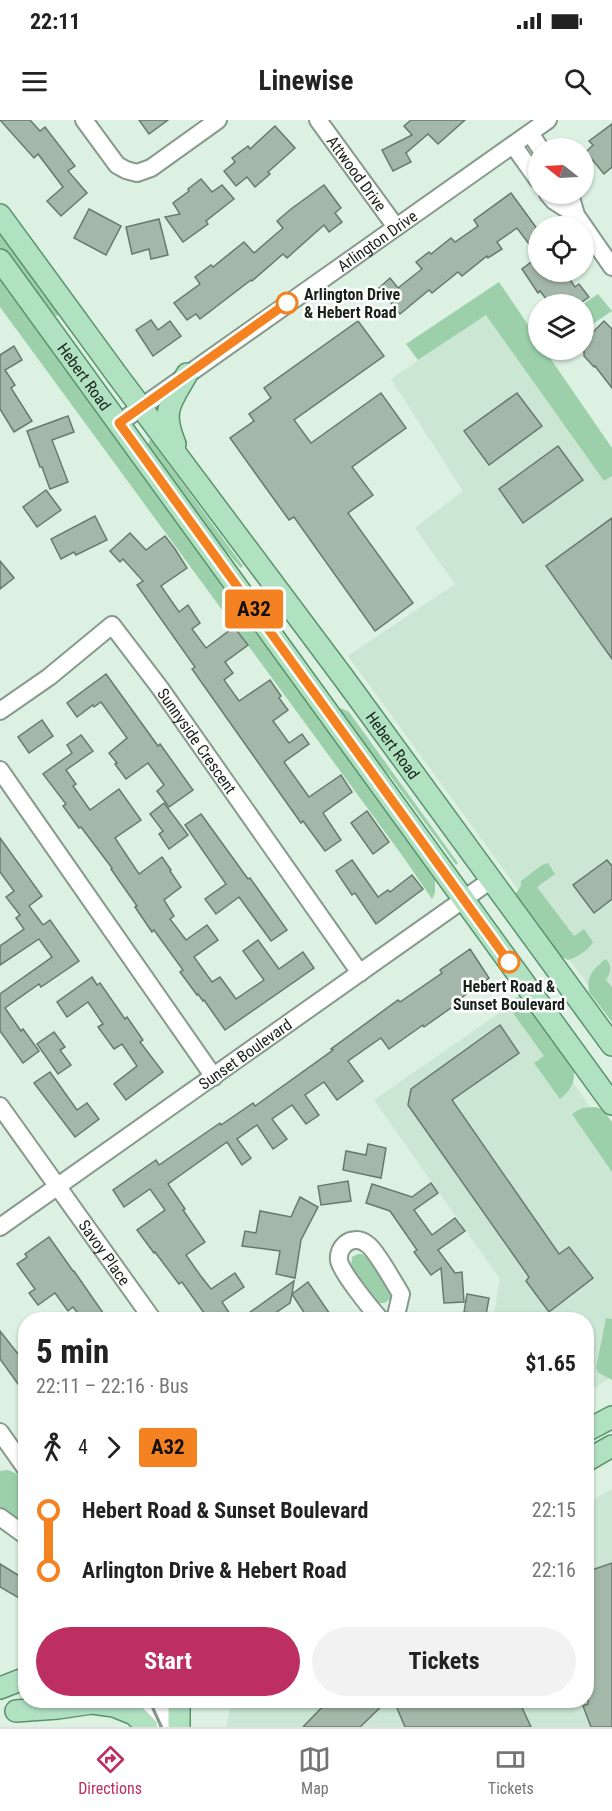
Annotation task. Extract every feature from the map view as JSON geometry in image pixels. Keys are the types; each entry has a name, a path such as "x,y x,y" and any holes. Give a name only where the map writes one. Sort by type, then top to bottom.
{"main road":[{"name":"Hebert Road","path":"0,214 612,1045"},
{"name":"Hebert Road","path":"0,260 463,900 609,1093"},
{"path":"184,464 170,431 167,413 187,374"},
{"path":"594,1427 612,1417"},
{"path":"594,1456 612,1446"},
{"path":"0,1688 18,1681"},
{"path":"8,1714 23,1708"},
{"path":"8,1714 58,1708"},
{"path":"119,1708 134,1714 149,1727"},
{"path":"179,1708 179,1727"}],"street":[{"path":"84,120 117,165 137,173 151,168 218,120"},
{"name":"Attwood Drive","path":"318,120 396,227"},
{"name":"Arlington Drive","path":"119,423 548,120"},
{"path":"530,133 533,138"},
{"path":"513,145 528,166"},
{"path":"559,204 576,215"},
{"path":"573,204 576,215 612,267"},
{"name":"Sunnyside Crescent","path":"0,711 49,677 112,625 160,688 360,973"},
{"path":"0,770 214,1077"},
{"name":"Sunset Boulevard","path":"0,1227 491,880"},
{"name":"Savoy Place","path":"0,1106 147,1312"},
{"path":"374,1312 340,1265 340,1250 343,1245 352,1240 363,1241 371,1247 401,1294 397,1312"},
{"path":"3,1443 18,1460"},
{"path":"0,1517 18,1530"},
{"path":"142,1708 149,1727"},
{"path":"163,1708 172,1727"}],"shaded area":[{"path":"486,314 604,481 612,476 612,1018 348,656 455,584 415,528 463,491 391,379"},
{"path":"518,1000 612,1140 612,1376 594,1388 594,1312 494,1312 500,1279 374,1100"},
{"path":"612,1489 612,1727 226,1727 230,1708 594,1708 594,1500"}],"green space":[{"path":"0,232 60,314 56,316 29,287 0,248"},
{"path":"0,276 435,876 435,893 432,899 0,307"},
{"path":"499,282 528,325 528,360 551,360 612,448 612,476 604,481 486,315 418,360 406,344"},
{"path":"598,294 612,311 594,323 594,297"},
{"path":"150,440 243,566 241,568 194,515 150,453 148,444"},
{"path":"341,708 349,712 458,863 456,865 391,777 357,739 340,711"},
{"path":"548,863 555,874 537,887 574,936 584,929 593,942 582,953 568,960 558,955 514,896 521,886 521,881"},
{"path":"606,959 610,969 606,980 612,987 612,1022 589,992 588,986 592,973"},
{"path":"521,995 574,1069 572,1086 560,1099 534,1063 544,1056 513,1013 515,999"},
{"path":"582,1108 602,1109 612,1122 612,1172 572,1114"},
{"path":"358,1254 368,1258 390,1291 391,1298 385,1303 375,1301 351,1267 352,1257"},
{"path":"606,1318 612,1319 612,1380 599,1373 596,1368"},
{"path":"7,1470 18,1476 18,1518 0,1507 0,1471"}],"building":[{"path":"0,120 30,120 40,131 45,127 75,166 68,171 87,193 61,216 47,201 63,187 38,154 34,158"},
{"path":"139,120 168,120 149,134"},
{"path":"411,120 465,120 438,144 428,134 406,153 411,162 393,171 382,150 412,135 404,126"},
{"path":"612,124 612,167 604,174 594,162 593,138"},
{"path":"275,126 295,148 255,187 247,177 236,186 224,171 235,162 232,158 248,146 250,149"},
{"path":"201,179 212,192 222,185 234,199 206,221 208,224 183,242 165,217 180,214 173,203"},
{"path":"324,185 341,208 335,213 342,222 329,232 324,225 287,258 283,254 252,281 200,319 196,314 187,320 174,303 200,284 195,277 211,265 213,267 244,242 254,253 283,228 277,221"},
{"path":"511,193 528,216 528,243 517,228 497,242 502,249 488,258 487,256 462,276 458,272 432,293 429,290 400,314 379,288 390,278 398,288 422,269 416,262 429,252 431,254 451,238 455,242 478,226 474,220"},
{"path":"89,209 121,226 106,255 74,238"},
{"path":"159,219 168,255 151,259 149,249 132,254 126,227"},
{"path":"528,264 528,278 522,269"},
{"path":"531,282 572,282 575,287 579,284 587,294 542,294 540,291 538,293"},
{"path":"151,320 158,330 170,321 181,336 153,356 136,330"},
{"path":"358,321 384,356 294,420 311,443 381,393 406,428 352,467 373,495 348,513 413,603 375,631 294,517 289,520 230,438 254,421 249,414 271,398 264,388"},
{"path":"604,321 612,329 612,388 588,360 594,360 594,331"},
{"path":"14,346 22,360 5,370 15,385 11,388 32,421 14,432 0,409 0,355"},
{"path":"517,393 542,426 489,465 464,431"},
{"path":"68,416 74,432 52,440 68,482 50,489 27,431"},
{"path":"558,446 583,480 523,523 499,489"},
{"path":"46,490 61,510 37,527 23,507"},
{"path":"95,516 107,540 76,555 74,552 61,559 51,539"},
{"path":"612,518 612,659 546,566"},
{"path":"130,533 146,550 165,536 175,549 187,568 161,586 179,612 188,605 200,623 192,629 206,648 234,627 248,645 225,662 233,673 224,680 239,701 270,680 288,710 273,721 289,743 302,734 309,744 284,762 309,797 341,775 352,792 323,813 341,840 325,851 303,821 301,823 192,669 195,667 137,585 143,581 123,559 120,562 110,551"},
{"path":"0,561 14,578 0,589"},
{"path":"106,674 193,790 169,807 157,791 164,785 148,763 126,779 115,764 117,763 109,753 127,738 101,702 77,717 67,703"},
{"path":"42,720 53,736 29,753 18,737"},
{"path":"81,735 93,751 66,770 76,784 73,786 90,810 119,789 141,820 115,838 139,874 162,857 171,870 181,887 164,900 174,916 170,919 186,940 207,925 218,940 194,957 212,982 220,977 236,999 264,980 243,951 258,940 279,969 303,952 314,968 225,1030 180,972 183,970 154,930 152,932 112,868 81,827 79,828 63,806 66,804 43,774 72,753 67,745"},
{"path":"164,803 188,835 169,849 159,834 163,831 150,814"},
{"path":"367,811 389,842 373,854 351,823"},
{"path":"201,814 287,930 271,941 239,897 216,914 205,899 226,884 185,825"},
{"path":"0,838 42,896 29,906 43,925 50,920 79,961 41,987 39,984 5,1008 39,1051 23,1063 0,1031 0,994 52,957 39,939 0,965 0,946 24,929 16,918 20,915 6,897 14,891 0,872"},
{"path":"352,860 378,897 388,890 390,892 412,875 423,889 376,924 355,893 352,895 336,871"},
{"path":"607,860 612,866 612,899 594,913 573,885"},
{"path":"470,949 489,978 454,1003 455,1005 389,1049 381,1038 348,1061 363,1081 337,1100 324,1082 305,1095 319,1115 306,1124 292,1105 272,1119 287,1139 273,1149 257,1125 237,1139 251,1158 242,1165 227,1142 168,1184 205,1242 186,1255 200,1275 211,1289 235,1273 244,1287 222,1302 229,1312 203,1312 182,1282 179,1284 137,1230 165,1210 150,1189 124,1207 113,1190 156,1160 159,1165 220,1123 221,1125 253,1103 255,1106 398,1000 400,1002 442,973 440,970"},
{"path":"92,977 97,985 100,983 125,1019 127,1017 143,1040 140,1042 163,1072 126,1100 114,1084 137,1066 122,1044 114,1049 98,1027 103,1024 88,1002 67,1017 57,1002"},
{"path":"500,1025 519,1053 452,1100 559,1254 569,1247 593,1278 549,1312 526,1281 529,1277 408,1105 411,1089"},
{"path":"54,1032 65,1047 60,1050 71,1065 58,1074 37,1044"},
{"path":"50,1072 77,1110 87,1103 99,1119 75,1137 34,1083"},
{"path":"368,1144 386,1148 381,1178 343,1170 346,1151 366,1155"},
{"path":"348,1181 351,1201 321,1205 318,1186"},
{"path":"431,1183 438,1193 414,1210 432,1235 455,1218 465,1231 438,1250 455,1273 462,1272 464,1302 444,1303 441,1268 431,1275 414,1252 417,1250 390,1211 366,1203 372,1184 412,1197"},
{"path":"300,1197 318,1207 301,1240 295,1278 276,1274 280,1251 242,1246 245,1231 256,1233 260,1211 291,1217"},
{"path":"49,1237 102,1312 77,1312 73,1307 68,1311 55,1293 38,1305 29,1293 35,1289 17,1264 27,1257 25,1254"},
{"path":"294,1281 290,1303 277,1312 250,1312"},
{"path":"308,1282 329,1312 304,1312 292,1294"},
{"path":"467,1294 489,1298 487,1312 464,1312"},
{"path":"0,1331 18,1354 18,1384 0,1359"},
{"path":"612,1563 612,1727 591,1727 584,1708 594,1708 594,1569"},
{"path":"0,1564 18,1575 18,1597 0,1587"},
{"path":"321,1708 380,1708 360,1727 303,1727"},
{"path":"397,1708 522,1708 531,1727 405,1727"}],"bus line":[{"name":"A32","path":"287,303 119,423 509,962"}],"place":[{"name":"Arlington Drive & Hebert Road","path":"287,303"},
{"name":"Hebert Road & Sunset Boulevard","path":"509,962"}]}
